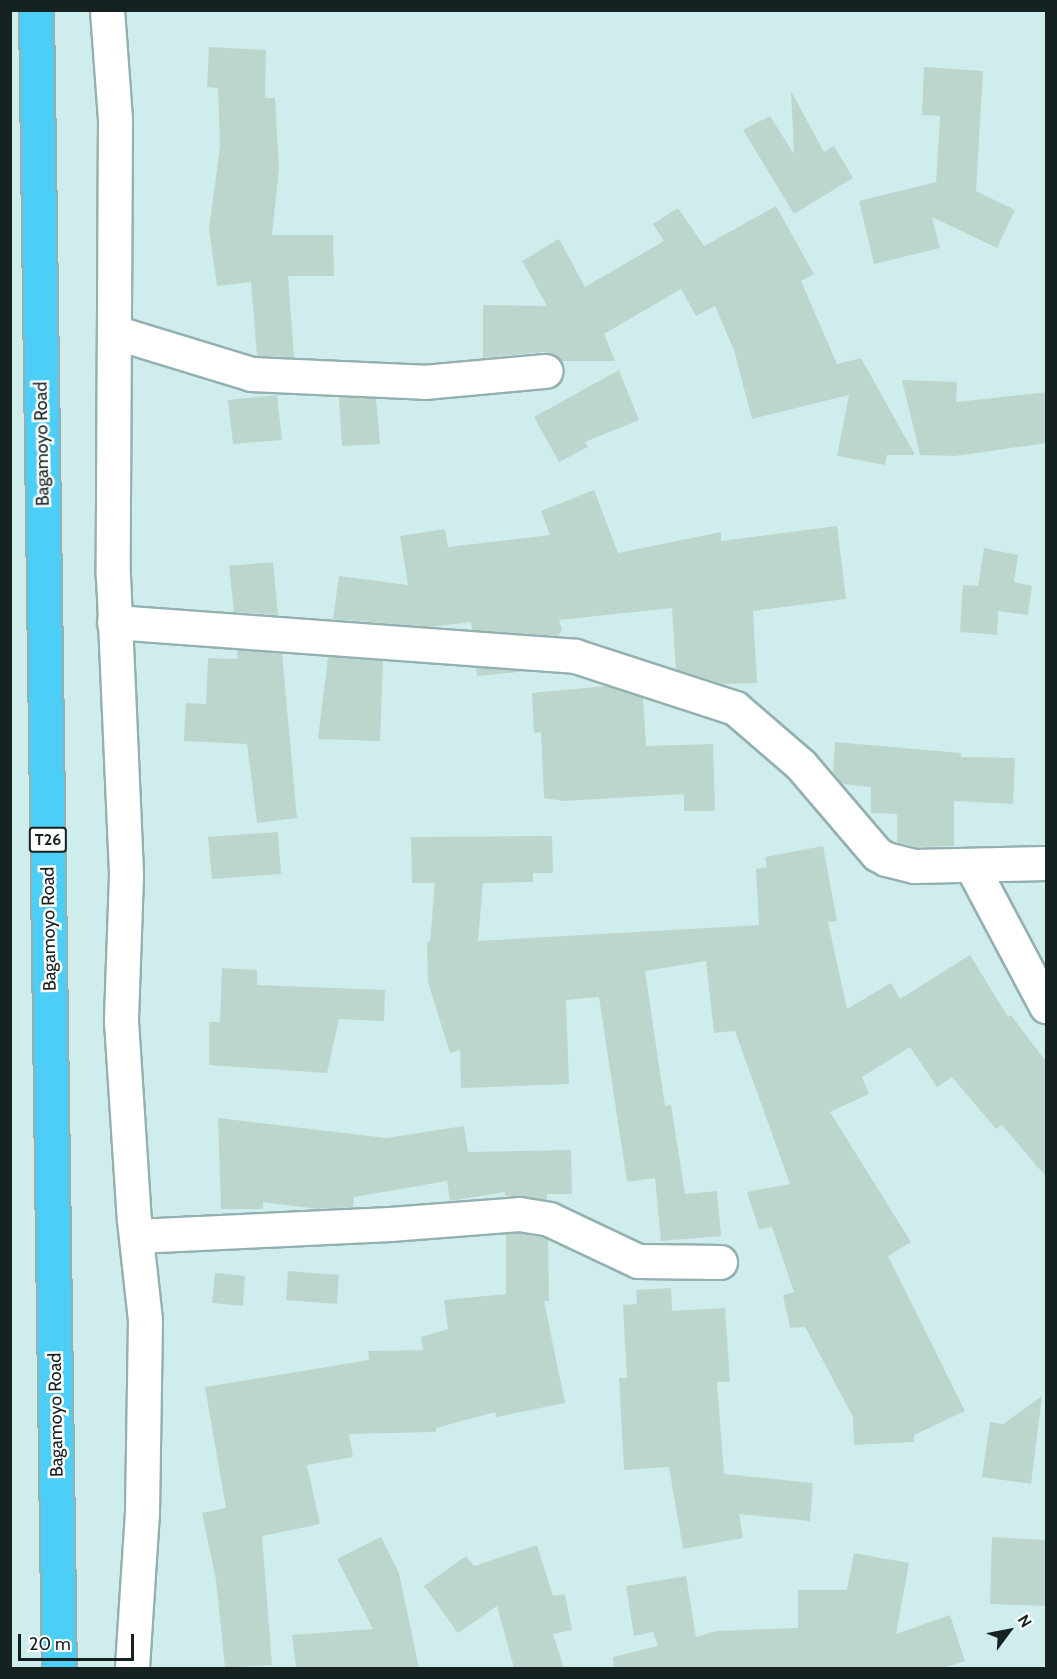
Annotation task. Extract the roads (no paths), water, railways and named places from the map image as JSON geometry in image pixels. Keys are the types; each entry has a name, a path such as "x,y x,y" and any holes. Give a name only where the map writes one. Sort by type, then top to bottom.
{"highway":[{"name":"Bagamoyo Road","path":"36,10 59,1668"}],"street":[{"path":"107,10 115,119 114,622 126,875 122,1021 136,1236 145,1320 142,1512 132,1668"},
{"path":"114,332 251,374 424,382 546,371"},
{"path":"114,622 575,656 735,708 801,765 877,854 886,859 914,866 1047,863"},
{"path":"972,865 1047,1006"},
{"path":"136,1236 390,1224 519,1214 549,1219 638,1261 720,1262"}]}
